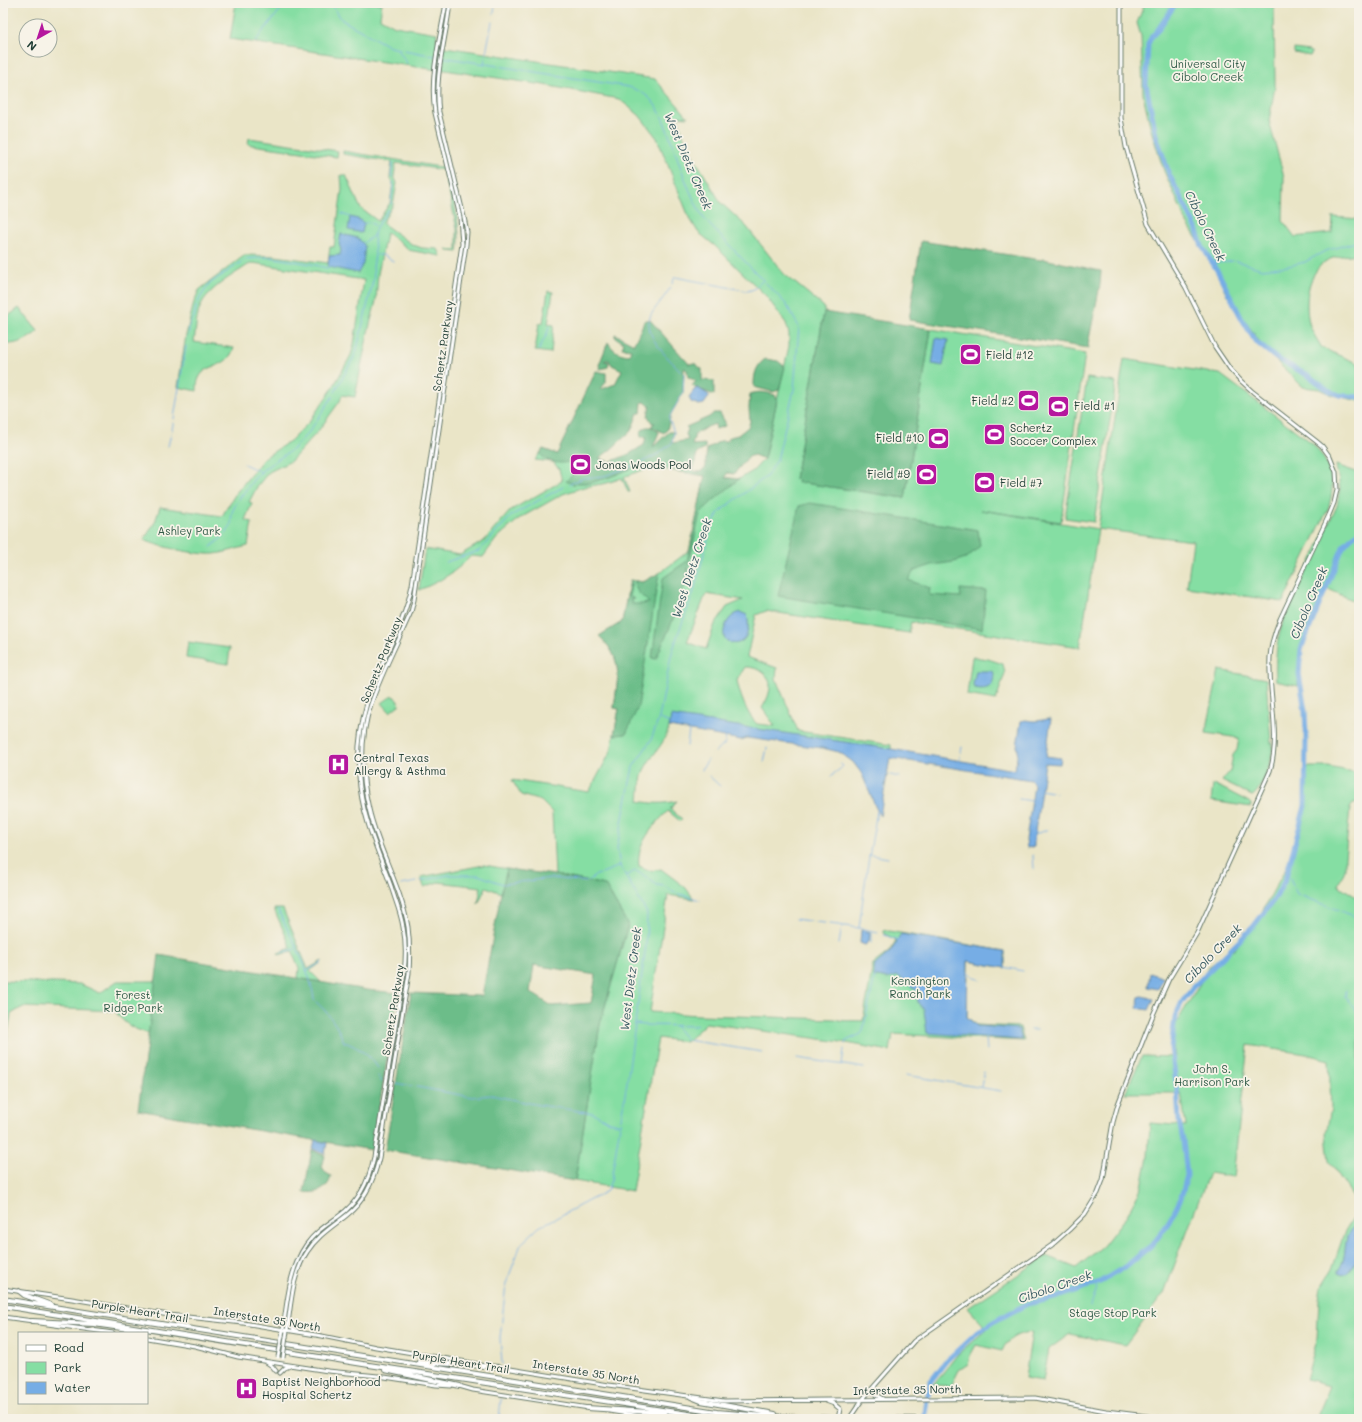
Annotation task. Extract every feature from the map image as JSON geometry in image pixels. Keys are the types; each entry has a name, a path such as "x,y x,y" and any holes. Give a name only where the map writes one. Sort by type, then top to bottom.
{"highway":[{"path":"19,1291 24,1295 58,1308"},
{"name":"Purple Heart Trail","path":"3,1299 717,1412 764,1416 918,1419"},
{"name":"Purple Heart Trail","path":"3,1306 369,1365 721,1419"},
{"path":"32,1321 94,1324 163,1332"},
{"path":"401,1361 500,1367"},
{"path":"369,1365 396,1373 460,1386"},
{"path":"692,1397 701,1401 736,1408 788,1416"},
{"path":"587,1408 682,1414"}],"main road":[{"name":"Schertz Parkway","path":"277,1363 293,1270 302,1251 318,1231 351,1206 363,1189 370,1175 406,958 403,926 395,898 364,811 359,776 358,753 366,704 409,599 462,244 460,217 433,99 432,88 446,3"},
{"name":"Schertz Parkway","path":"282,1364 296,1278 306,1253 322,1234 357,1205 367,1192 374,1176 379,1158 409,973 410,947 408,926 369,809 364,782 363,759 364,741 371,706 409,616 414,600 465,256 467,232 440,112 437,88 450,3"},
{"path":"849,1419 876,1383 914,1341 1063,1236 1085,1214 1098,1193 1103,1180 1113,1122 1118,1104 1152,1015 1169,979 1196,934 1270,771 1274,744 1270,665 1273,636 1296,583 1332,508 1337,490 1334,467 1330,456 1322,446 1249,389 1236,377 1224,361 1186,288 1148,224 1126,147 1121,118 1121,3"},
{"name":"Interstate 35 North","path":"3,1289 169,1315 230,1321 288,1330 376,1348 692,1397 738,1402 1035,1398 1106,1411 1171,1419"},
{"path":"3,1317 106,1332"},
{"path":"274,1328 280,1326 284,1320"},
{"path":"289,1321 293,1328 298,1332"},
{"path":"148,1338 195,1346 228,1355 282,1364 436,1385 460,1386 472,1390 659,1419"},
{"path":"265,1361 276,1371"},
{"path":"280,1373 285,1368 292,1365"},
{"path":"876,1383 874,1393 884,1399"},
{"path":"824,1400 834,1404 840,1409 838,1419"}],"green space":[{"name":"Kensington Ranch Park","path":"236,3 382,3 380,18 395,26 437,33 436,40 445,47 655,79 688,117 677,116 686,144 721,203 746,226 784,274 824,307 795,479 798,480 797,482 905,498 931,329 1085,354 1061,522 981,510 1098,529 1080,647 911,622 909,633 766,611 756,615 747,657 777,668 776,679 798,731 891,745 891,749 671,717 664,740 644,770 639,801 649,803 667,803 677,801 670,809 682,819 680,821 668,811 651,829 640,850 639,866 651,871 661,869 685,887 694,899 668,895 650,1012 863,1021 873,964 890,951 896,940 883,933 883,930 1005,951 1005,968 968,961 967,1017 977,1025 1020,1027 1024,1041 893,1034 890,1051 841,1042 706,1023 686,1042 658,1038 632,1191 575,1181 600,1024 628,925 605,885 555,875 552,812 541,801 521,795 512,780 589,792 611,751 619,709 614,708 618,678 616,661 607,644 599,636 622,622 630,580 643,582 653,578 690,550 705,475 739,479 753,471 764,459 789,346 789,334 786,323 766,296 714,245 698,232 689,217 657,138 639,115 619,99 544,85 230,39","holes":["706,594 743,600 727,607 715,624 706,649 687,642","745,667 751,667 761,671 768,677 770,687 769,693 762,708 775,726 757,724 747,710 737,680"]},
{"name":"Universal City Cibolo Creek","path":"1145,3 1274,3 1275,86 1269,121 1284,177 1283,221 1295,237 1332,233 1333,217 1359,219 1359,254 1333,258 1326,261 1319,267 1314,274 1308,291 1307,309 1310,326 1322,348 1359,364 1359,401 1332,395 1319,389 1303,387 1266,351 1227,295 1212,263 1187,223 1164,171 1151,130 1143,94 1141,36 1137,23"},
{"path":"1294,49 1309,51 1312,53 1310,56 1294,53"},
{"path":"249,138 338,151 337,157 252,145 248,144"},
{"name":"Ashley Park","path":"343,151 446,168 458,220 458,252 448,251 446,249 457,249 457,229 444,170 396,163 394,176 397,183 393,205 382,223 413,245 422,248 438,249 441,256 408,250 387,233 386,234 378,274 376,301 355,397 342,395 340,401 319,430 291,461 269,472 258,485 249,502 252,503 245,520 252,522 248,546 223,553 207,554 169,548 144,540 155,522 160,507 222,516 236,493 264,458 290,441 309,422 332,389 351,355 364,280 253,263 235,273 209,293 204,299 198,314 194,342 234,348 230,355 226,360 202,373 198,381 197,391 178,387 186,335 194,302 199,290 245,255 275,256 328,263 330,247 334,247 342,189 341,175 346,175 360,207 378,221 390,203 393,183 390,177 392,162 343,154"},
{"path":"921,241 1041,260 1043,259 1101,271 1100,285 1088,344 1089,348 909,320"},
{"path":"548,291 553,292 548,324 554,325 551,353 535,351 539,324 543,323"},
{"path":"19,308 38,331 22,341 13,344 3,344 3,320"},
{"path":"824,312 931,329 905,498 797,482 798,480 795,479"},
{"path":"645,320 650,320 689,364 694,363 702,369 702,380 714,381 714,395 692,386 696,381 688,377 687,370 684,368 683,393 671,414 667,430 664,433 651,426 655,423 652,423 648,416 650,406 645,402 642,402 641,413 638,413 631,431 599,458 610,462 629,454 644,445 646,437 641,437 640,432 646,427 651,427 659,432 653,447 669,432 674,432 672,443 688,440 686,434 688,429 686,427 709,417 714,413 720,413 725,422 725,426 716,429 715,424 695,434 692,445 705,444 705,449 697,453 693,471 700,472 706,467 707,449 720,441 727,441 730,437 738,435 748,427 750,422 750,394 759,392 769,393 775,395 777,400 764,459 754,455 748,457 734,474 727,473 725,478 739,479 700,513 683,592 656,659 652,658 663,578 687,561 705,476 639,465 610,477 590,483 577,483 575,485 566,481 588,463 586,459 556,463 540,454 543,449 557,454 596,371 606,373 606,382 600,390 615,384 622,370 612,365 609,360 604,361 609,362 608,367 600,369 599,365 608,342 617,352 629,355 631,349 622,348 624,343 615,337 615,334 634,344"},
{"path":"765,359 778,361 785,367 779,390 773,392 754,387 756,372 759,365"},
{"path":"1124,359 1220,374 1312,443 1328,466 1332,482 1332,490 1328,509 1283,602 1187,587 1193,541 1098,529"},
{"path":"1087,378 1116,382 1094,522 1065,518"},
{"path":"543,449 559,455 651,467 624,477 630,492 628,492 622,478 607,483 584,487 563,494 520,518 497,538 483,557 471,556 447,576 419,590 425,549 460,555 484,541 511,510 562,481 559,469 553,462 535,460"},
{"path":"1336,465 1359,473 1359,603 1326,588 1306,630 1299,660 1298,686 1276,681 1276,657 1278,642 1284,619 1337,506 1340,488"},
{"path":"810,503 978,530 980,546 968,557 954,562 932,565 914,571 908,580 930,588 929,595 961,597 960,589 986,591 982,629 778,596 799,506"},
{"path":"659,573 638,707 626,734 614,735 619,709 614,708 618,678 616,661 607,644 599,636 622,622 630,580 632,581 629,596 634,599 631,599 632,604 649,603 637,591 635,581 643,582"},
{"path":"188,642 230,648 228,664 186,658"},
{"path":"972,657 988,659 1003,664 1005,673 996,700 967,695"},
{"path":"1219,670 1266,679 1271,743 1273,743 1272,753 1271,761 1263,781 1255,794 1252,796 1222,781 1230,771 1233,755 1237,750 1239,738 1206,733"},
{"path":"393,695 400,704 390,712 382,703"},
{"path":"1306,767 1328,767 1359,773 1359,803 1353,804 1350,808 1345,870 1338,885 1359,899 1359,1419 1316,1419 1330,1386 1306,1380 1317,1340 1321,1287 1332,1269 1345,1231 1354,1216 1358,1204 1329,1161 1326,1134 1331,1108 1329,1060 1306,1054 1248,1045 1233,1177 1209,1173 1164,1293 1125,1345 1070,1334 1049,1349 1043,1381 1025,1378 1032,1332 1027,1333 1014,1337 1004,1346 1002,1351 976,1345 970,1356 968,1364 959,1370 951,1386 933,1385 958,1354 987,1329 968,1308 1046,1256 1076,1268 1103,1246 1127,1215 1142,1187 1148,1156 1150,1123 1186,1126 1181,1093 1125,1093 1142,1056 1175,1057 1171,1032 1201,982 1208,967 1235,949 1259,917 1293,855 1301,828 1306,803"},
{"path":"1213,785 1249,802 1251,807 1211,801"},
{"path":"484,865 507,869 501,893 486,887 478,904 481,887 438,882 424,887 421,877"},
{"path":"507,869 555,875 605,885 628,925 600,1024 575,1181 385,1150 411,993 482,996 501,893","holes":["534,965 596,975 591,1003 552,1006 530,992"]},
{"path":"274,909 283,909 308,969 322,961 310,971 321,982 298,978 299,968 292,951 279,955 278,953 291,948"},
{"path":"159,955 367,990 398,993 372,1150 138,1110"},
{"name":"Forest Ridge Park","path":"3,981 80,984 100,993 117,981 156,981 149,1033 130,1026 122,1020 115,1011 23,1007 11,1014 3,1062"},
{"path":"312,1150 325,1156 322,1167 326,1173 331,1176 330,1181 325,1188 317,1192 304,1192"}],"water":[{"path":"350,217 358,219 364,223 362,233 348,230"},
{"path":"341,234 358,238 365,246 363,264 358,273 328,267 329,256 340,255 341,250 339,244"},
{"path":"936,338 948,340 943,366 932,364"},
{"path":"698,388 709,395 704,404 699,405 691,402 689,397 695,389"},
{"path":"740,612 747,615 748,627 746,636 742,641 736,644 730,643 726,640 724,634 725,627 727,622 735,614"},
{"path":"976,671 991,671 994,673 993,681 987,688 975,688 973,685"},
{"path":"671,716 891,749 1015,770 1021,721 1051,719 1046,756 1061,758 1060,764 1045,763 1034,847 1027,848 1026,840 1034,785 1031,780 1000,775 999,777 997,776 999,775 890,758 880,816 862,774 853,762 839,752 822,748 747,738 741,740 669,727"},
{"path":"861,930 870,932 869,942 865,945 860,943"},
{"path":"901,934 1005,951 1005,968 968,961 967,1017 977,1026 1019,1029 1022,1040 927,1033 924,1010 918,1003 917,991 898,976 887,979 873,976 875,965 891,951"},
{"path":"1150,973 1164,978 1158,989 1148,987"},
{"path":"1142,996 1154,999 1149,1010 1137,1008 1139,997"},
{"path":"315,1140 327,1143 325,1154 313,1149"},
{"path":"1359,1218 1359,1231 1355,1235 1359,1243 1356,1257 1350,1270 1343,1275 1338,1273 1338,1271 1344,1258 1347,1237"}],"waterway":[{"path":"256,42 286,3"},
{"name":"West Dietz Creek","path":"331,3 342,20 390,47 439,57"},
{"path":"494,14 495,3"},
{"name":"Cibolo Creek","path":"1176,3 1152,36 1148,44 1146,84 1156,135 1169,174 1196,228 1202,246 1218,272 1255,341 1276,358 1309,376 1328,390 1339,395 1359,397"},
{"path":"484,64 492,22"},
{"path":"397,48 407,63"},
{"name":"West Dietz Creek","path":"442,57 629,87 647,96 658,109 681,169 705,220 786,304 799,327 794,390 777,460 767,476 719,512 711,528 693,594 671,656 659,718 651,740 633,767 617,848 620,866 647,913 646,945 627,1082 611,1180 607,1191 539,1227 521,1244 506,1284 500,1338 502,1364"},
{"path":"392,177 393,163"},
{"path":"391,204 393,182"},
{"path":"375,231 388,210"},
{"path":"342,214 350,217"},
{"path":"363,224 369,222 376,226"},
{"path":"363,243 372,237 375,232"},
{"path":"335,392 356,353 374,277 374,234"},
{"path":"1236,261 1262,269 1288,266 1305,262 1325,251 1359,241"},
{"path":"377,255 383,255 393,261"},
{"path":"187,337 189,334 189,325 194,317 196,307 209,284 246,259 270,257 327,268 329,267"},
{"path":"1212,263 1233,261"},
{"path":"672,284 675,277 748,291 754,289 762,281"},
{"path":"570,484 583,478 604,476 636,465 658,454 672,443 674,432 669,419 683,393 684,374 666,356 654,340 649,325 651,314 670,288"},
{"path":"539,350 549,326"},
{"path":"168,446 186,346"},
{"path":"239,499 254,479 265,468 293,449 309,432 333,396"},
{"path":"244,464 261,472"},
{"path":"446,562 479,551 512,515 563,487"},
{"path":"211,547 226,534 231,525 232,512 237,502"},
{"name":"Cibolo Creek","path":"924,1419 930,1382 947,1360 974,1335 993,1322 1027,1304 1055,1298 1100,1282 1125,1267 1153,1244 1169,1222 1181,1198 1187,1175 1171,1048 1175,1017 1182,1002 1193,987 1253,927 1276,897 1285,880 1305,806 1306,736 1305,711 1299,674 1301,649 1343,547 1359,532"},
{"path":"660,719 670,723"},
{"path":"687,746 689,731"},
{"path":"715,752 725,744 726,737"},
{"path":"959,762 962,747"},
{"path":"764,762 767,748"},
{"path":"702,770 708,760"},
{"path":"831,776 843,766 841,764"},
{"path":"886,774 899,777"},
{"path":"709,776 720,786"},
{"path":"1041,790 1056,793"},
{"path":"1019,799 1032,801"},
{"path":"877,811 859,928 878,932"},
{"path":"1035,834 1048,830"},
{"path":"871,855 888,858"},
{"path":"1033,855 1034,869"},
{"path":"602,873 620,866"},
{"path":"625,876 635,871 642,874 657,885 665,886 673,892 700,900"},
{"path":"1287,873 1297,894 1359,918"},
{"path":"421,881 449,875 478,875 503,884 551,878 587,882 596,875 600,874"},
{"path":"401,885 417,882"},
{"path":"278,910 305,966 314,1000 332,1019 344,1042 363,1052 372,1059 378,1068"},
{"path":"795,919 859,928"},
{"path":"839,944 842,926"},
{"path":"871,932 871,943"},
{"path":"884,935 898,940"},
{"path":"280,953 295,949"},
{"path":"307,971 322,962"},
{"path":"1004,967 1023,971"},
{"path":"967,972 980,980"},
{"path":"845,1044 846,1041 861,1034 863,1030 875,976"},
{"path":"1346,990 1345,997 1359,1015"},
{"path":"636,1024 697,1025"},
{"path":"675,1026 687,1040 762,1052"},
{"path":"1030,1030 1037,1030"},
{"path":"986,1037 987,1050"},
{"path":"842,1064 844,1049"},
{"path":"797,1058 864,1068"},
{"path":"981,1087 984,1072"},
{"path":"906,1075 1001,1091"},
{"path":"378,1076 382,1082"},
{"path":"395,1083 472,1097 491,1095 539,1105 593,1113 610,1122 619,1124"},
{"path":"1091,1307 1096,1293 1096,1284"},
{"name":"West Dietz Creek","path":"499,1419 501,1399"}],"place":[{"name":"Field #12","path":"971,355"},
{"name":"Field #2","path":"1029,401"},
{"name":"Field #1","path":"1058,406"},
{"name":"Schertz Soccer Complex","path":"994,434"},
{"name":"Field #10","path":"939,438"},
{"name":"Jonas Woods Pool","path":"581,465"},
{"name":"Field #9","path":"926,474"},
{"name":"Field #7","path":"985,483"},
{"name":"Central Texas Allergy & Asthma","path":"338,764"},
{"name":"Baptist Neighborhood Hospital Schertz","path":"246,1388"}],"park label":[{"name":"John S. Harrison Park","path":"1212,1075"},
{"name":"Stage Stop Park","path":"1113,1313"}]}
